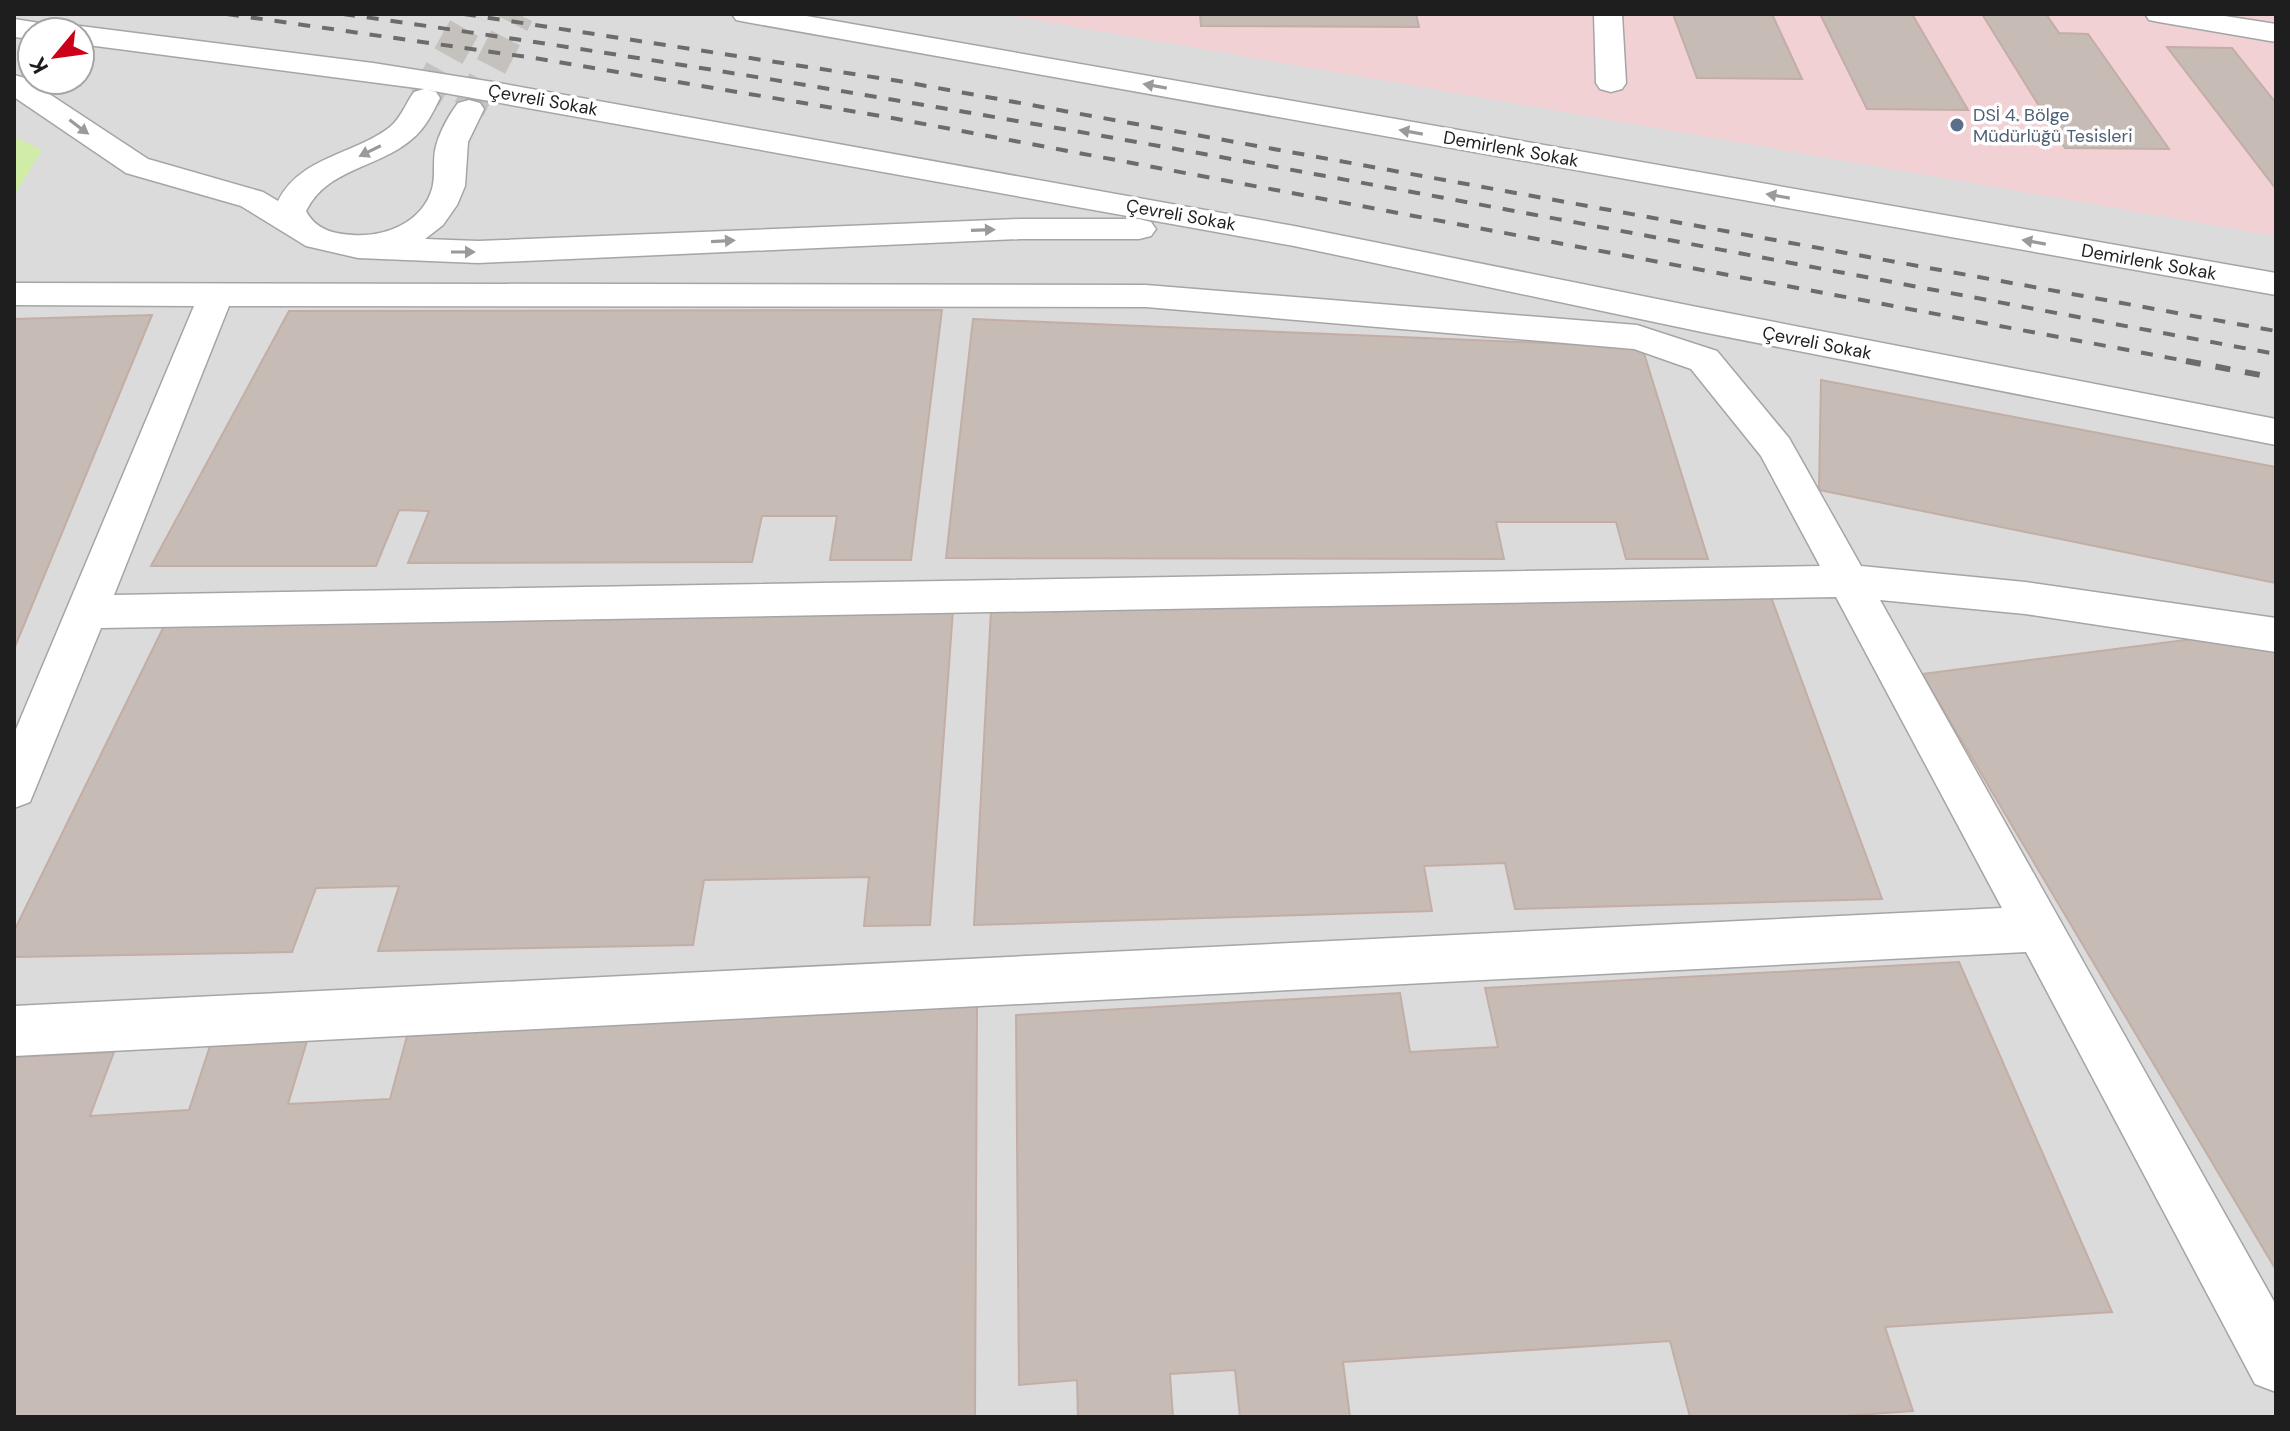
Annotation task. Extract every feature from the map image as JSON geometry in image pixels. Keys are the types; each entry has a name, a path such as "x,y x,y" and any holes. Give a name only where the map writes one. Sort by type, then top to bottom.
{"street":[{"name":"Demirlenk Sokak","path":"746,14 2276,284"},
{"path":"1608,14 1611,83"},
{"path":"2159,14 2276,33"},
{"name":"Çevreli Sokak","path":"96,37 373,72 493,91 1294,236 1702,320 2276,432"},
{"path":"14,84 137,166 252,199 315,239 358,247 478,252 1020,229 1192,230 1294,236"},
{"path":"296,227 290,211 295,196 308,182 402,132 425,98"},
{"path":"358,247 386,244 408,236 426,224 441,207 448,190 450,152 469,109"},
{"path":"14,294 1146,296 1637,337 1704,360 1776,448 2276,1363"},
{"path":"14,788 216,295"},
{"path":"1702,320 1704,360"},
{"path":"86,612 1849,581 2025,598 2276,635"},
{"path":"14,1031 2041,929"}],"shaded area":[{"path":"14,14 2276,14 2276,1417 14,1417"},
{"name":"DSİ 4. Bölge Müdürlüğü Tesisleri","path":"1002,14 2276,14 2276,236"}],"green space":[{"path":"14,137 42,150 14,196"}],"building":[{"path":"1200,14 1416,14 1419,27 1201,26"},
{"path":"1673,14 1772,14 1802,79 1697,78"},
{"path":"1820,14 1912,14 1968,110 1867,109"},
{"path":"1982,14 2046,14 2059,33 2088,34 2169,149 2065,148"},
{"path":"2167,47 2232,48 2276,103 2276,189"},
{"path":"942,310 911,560 830,560 837,516 762,516 752,562 408,563 429,511 399,510 376,566 151,566 289,311"},
{"path":"152,315 14,649 14,319"},
{"path":"973,319 1642,347 1708,559 1626,559 1616,522 1496,522 1504,559 946,558"},
{"path":"1821,380 2276,467 2276,583 1819,490"},
{"path":"1771,597 1882,899 1515,909 1505,863 1424,866 1432,911 974,925 991,610"},
{"path":"953,610 930,925 864,926 869,877 704,880 693,945 378,951 399,886 316,888 292,952 14,957 14,931 166,622"},
{"path":"2262,630 2276,648 2276,1270 1922,674"},
{"path":"1959,962 2112,1312 1885,1327 1913,1411 1828,1417 1690,1417 1670,1341 1343,1362 1350,1417 1240,1417 1235,1370 1170,1374 1173,1417 1078,1417 1077,1380 1019,1385 1016,1015 1400,993 1410,1052 1498,1047 1485,988"},
{"path":"977,1003 975,1417 14,1417 14,1057 114,1052 90,1116 189,1110 210,1046 307,1041 288,1104 390,1099 407,1036"}],"tunnel":[{"path":"425,98 472,14"},
{"path":"469,109 518,14"}],"railway":[{"path":"227,14 534,58 887,117 2197,363"},
{"path":"343,14 586,50 1070,130 2276,354"},
{"path":"464,14 899,81 2276,331"},
{"path":"2186,361 2276,378"}],"place":[{"name":"DSİ 4. Bölge Müdürlüğü Tesisleri","path":"1957,125"}]}
